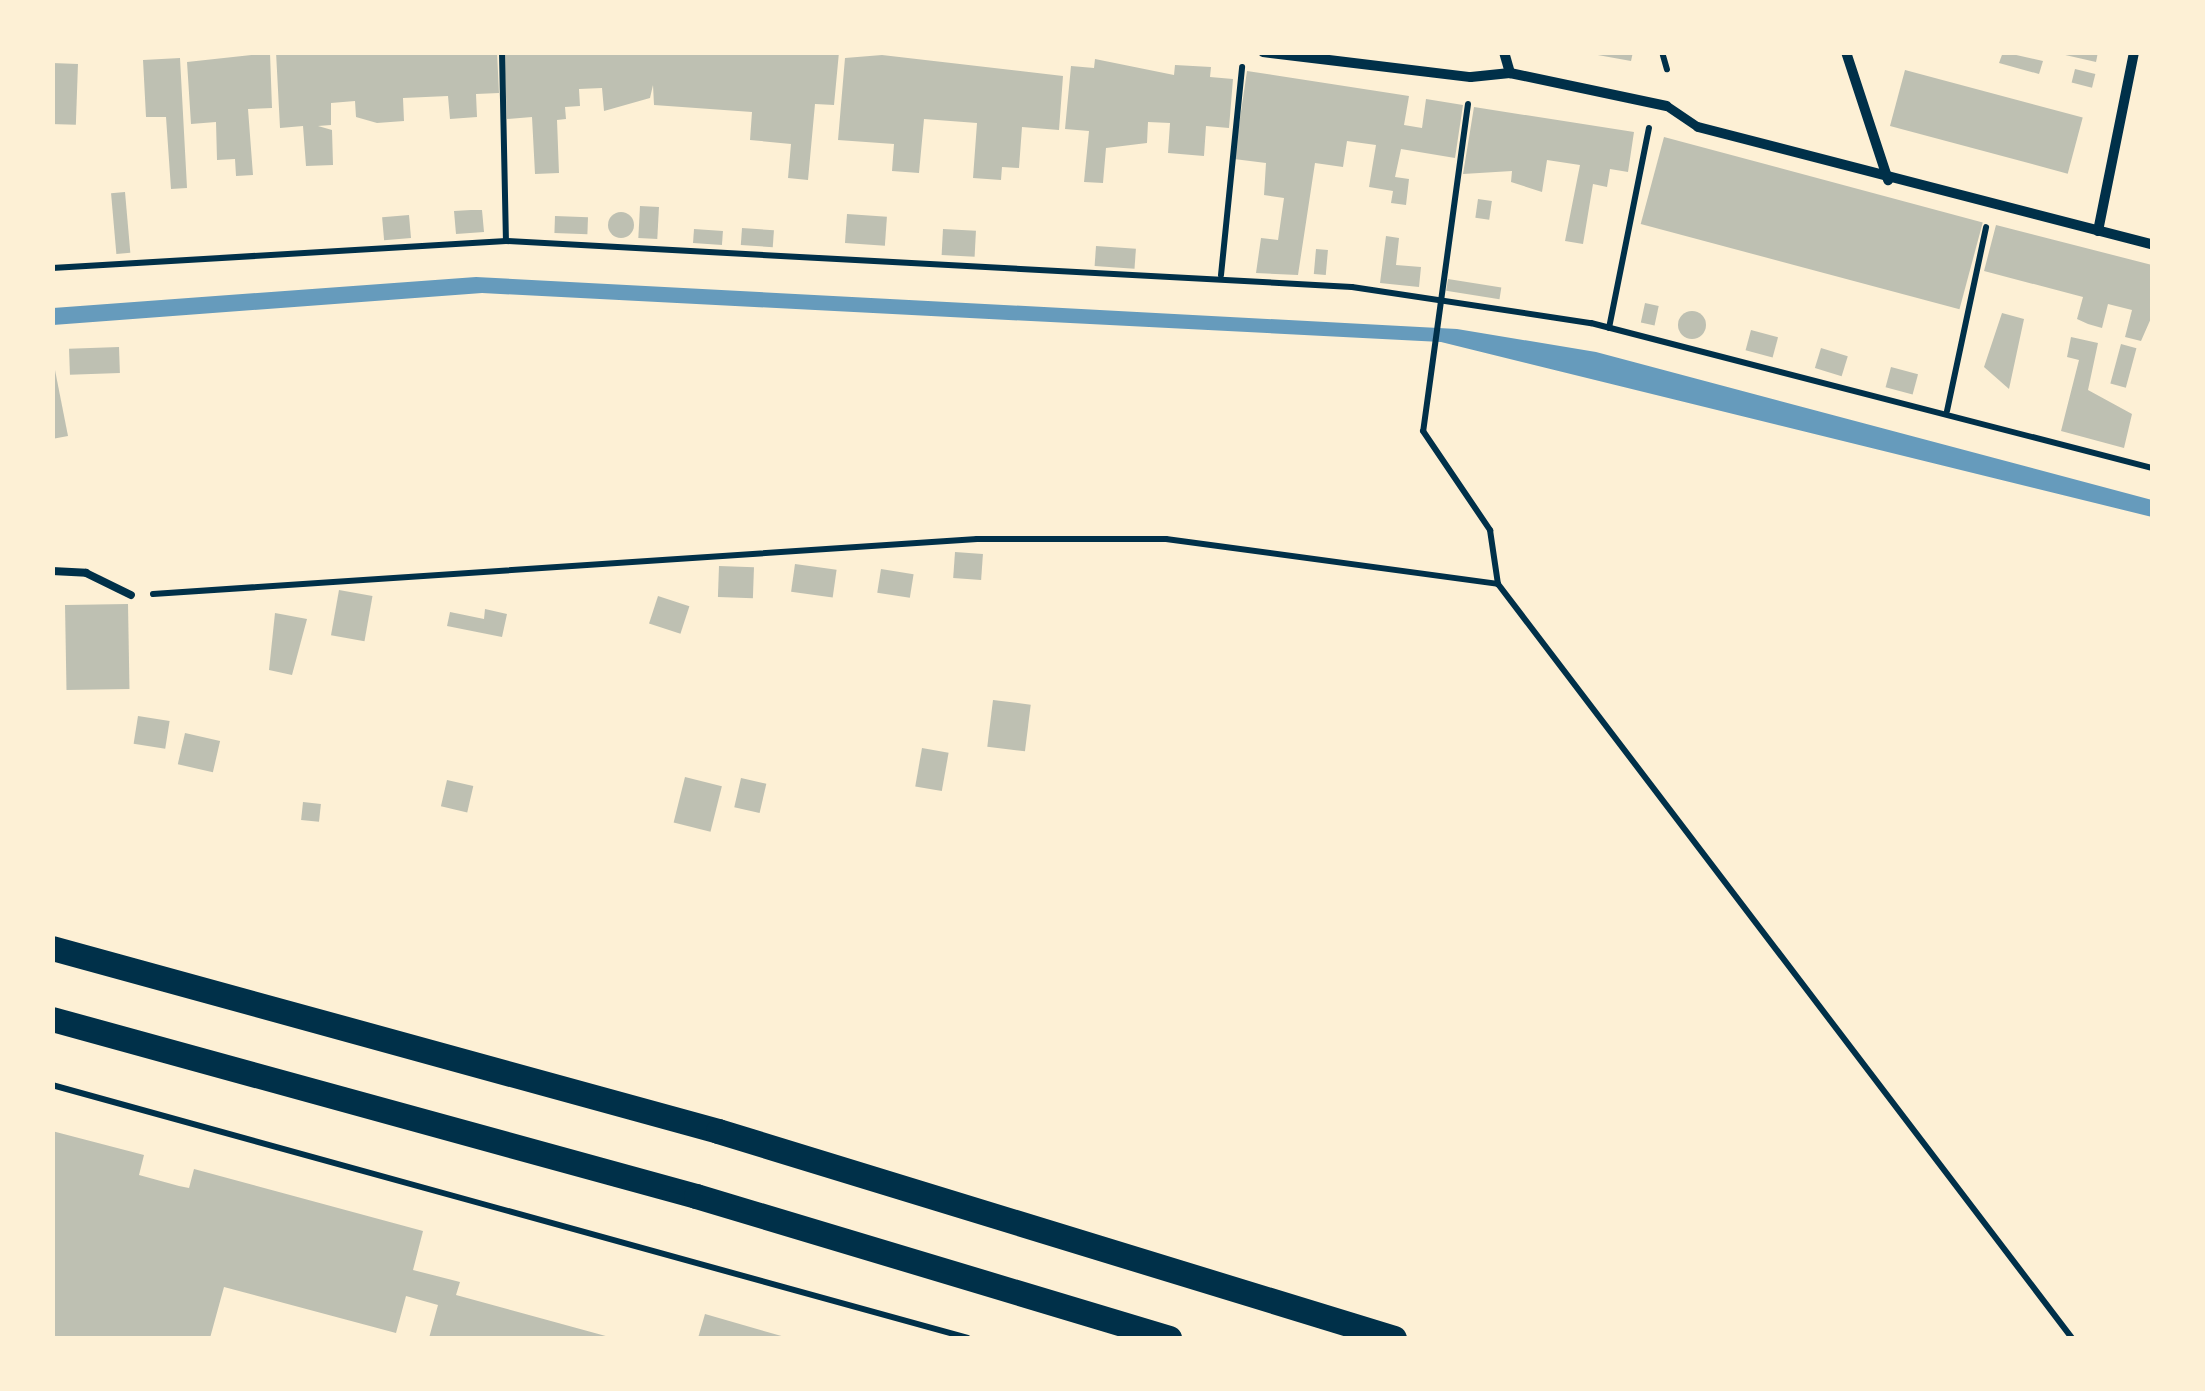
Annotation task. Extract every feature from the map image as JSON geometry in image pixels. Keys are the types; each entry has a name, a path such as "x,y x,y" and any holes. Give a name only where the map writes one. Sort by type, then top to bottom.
{"main road":[{"path":"52,948 756,1142 1394,1338"},
{"path":"52,1019 696,1196 1168,1338"}],"street":[{"path":"1263,52 1472,76 1510,73 1667,106 1698,128 1888,180 2152,244"},
{"path":"1504,52 1510,73"},
{"path":"1846,52 1888,180"},
{"path":"2098,231 2134,52"}],"lane":[{"path":"52,572 86,573 131,596"}],"path":[{"path":"502,52 506,242"},
{"path":"1221,275 1244,52"},
{"path":"1662,52 1666,69"},
{"path":"1472,76 1423,431 1490,530 1498,584 2072,1338"},
{"path":"1610,328 1653,103"},
{"path":"1947,411 1993,204"},
{"path":"52,268 506,242 1221,275 1610,328 1947,411 2152,468"},
{"path":"131,596 996,539 1166,538 1498,584"},
{"path":"52,1085 968,1338"}],"water":[{"path":"476,277 1457,329 1596,352 2152,500 2152,517 1441,342 482,293 53,325 53,308"}],"building":[{"path":"276,52 497,52 499,93 476,94 477,117 450,119 448,96 403,98 404,121 377,123 356,117 355,101 331,103 331,125 318,126 332,130 333,165 306,166 303,126 280,128"},
{"path":"504,52 839,52 834,105 815,104 808,180 788,178 791,144 750,140 752,112 654,105 653,85 650,98 604,111 602,88 579,89 580,106 565,107 566,119 557,120 559,173 535,174 532,117 507,119"},
{"path":"1581,52 1633,52 1631,61"},
{"path":"2003,52 2043,61 2039,74 1999,63"},
{"path":"2052,52 2098,52 2096,62"},
{"path":"270,53 272,108 248,109 253,175 236,176 235,159 217,160 216,122 191,124 187,62"},
{"path":"882,55 1063,76 1059,130 1022,127 1019,168 1002,167 1001,180 973,178 977,123 924,119 919,173 892,171 894,144 838,140 845,58"},
{"path":"180,58 187,188 171,189 166,117 146,117 143,60"},
{"path":"1095,59 1174,75 1175,65 1211,67 1210,77 1233,79 1229,128 1206,126 1204,156 1168,153 1170,123 1148,122 1147,143 1106,148 1103,183 1084,182 1089,131 1065,129 1071,66 1094,68"},
{"path":"52,63 78,64 76,125 52,124"},
{"path":"2075,69 2095,74 2092,88 2072,83"},
{"path":"1905,70 2083,118 2068,174 1890,126"},
{"path":"1247,71 1409,96 1404,125 1422,128 1426,99 1463,105 1455,158 1401,149 1395,177 1409,179 1406,205 1391,203 1393,191 1369,187 1376,145 1347,141 1343,167 1315,163 1298,275 1256,273 1261,238 1278,240 1284,198 1264,195 1266,163 1234,159"},
{"path":"1474,107 1634,132 1628,172 1610,169 1607,187 1593,184 1583,244 1565,241 1580,165 1547,160 1542,192 1511,182 1512,171 1463,174"},
{"path":"1664,137 1983,222 1959,309 1641,224"},
{"path":"125,192 130,253 116,254 111,193"},
{"path":"1478,199 1492,201 1489,220 1475,218"},
{"path":"640,206 659,207 657,239 638,238"},
{"path":"482,210 484,232 456,234 454,211"},
{"path":"621,212 630,216 634,225 630,234 621,238 612,234 608,225 612,216"},
{"path":"847,214 887,217 885,246 845,243"},
{"path":"409,215 411,238 384,240 382,217"},
{"path":"555,216 588,217 587,234 554,233"},
{"path":"1996,225 2152,265 2152,316 2141,341 2125,337 2132,310 2108,304 2102,328 2077,319 2083,297 1984,271"},
{"path":"742,228 774,230 773,247 741,245"},
{"path":"694,229 723,231 722,245 693,243"},
{"path":"943,229 976,231 975,257 942,255"},
{"path":"1386,236 1399,238 1396,265 1421,267 1419,287 1380,283"},
{"path":"1096,246 1136,249 1135,269 1095,266"},
{"path":"1316,249 1328,250 1326,275 1314,274"},
{"path":"1448,279 1501,287 1499,299 1446,291"},
{"path":"1645,303 1659,306 1655,325 1641,323"},
{"path":"1692,311 1702,315 1706,325 1702,335 1692,339 1682,335 1678,325 1682,315"},
{"path":"2002,313 2024,319 2009,389 1984,367"},
{"path":"1751,330 1778,337 1773,358 1746,350"},
{"path":"2071,337 2098,343 2088,390 2132,414 2124,448 2061,431 2079,360 2067,357"},
{"path":"2121,344 2136,348 2126,388 2110,384"},
{"path":"119,347 120,373 70,375 69,349"},
{"path":"1821,348 1848,356 1842,376 1815,368"},
{"path":"52,366 68,436 52,439"},
{"path":"1891,367 1918,374 1913,395 1886,387"},
{"path":"955,552 983,554 981,580 953,578"},
{"path":"795,564 837,570 833,598 791,592"},
{"path":"719,566 754,567 753,598 718,597"},
{"path":"881,569 914,574 910,598 877,593"},
{"path":"339,590 372,596 364,641 331,635"},
{"path":"658,596 689,606 680,634 649,624"},
{"path":"128,604 129,689 66,690 65,605"},
{"path":"485,609 507,614 502,637 447,626 450,612 484,619"},
{"path":"275,613 307,619 292,675 269,670"},
{"path":"993,700 1031,705 1025,751 987,747"},
{"path":"138,716 170,721 165,749 134,744"},
{"path":"185,733 220,741 213,772 178,764"},
{"path":"922,748 949,753 942,791 915,786"},
{"path":"685,777 722,786 711,832 674,823"},
{"path":"741,778 766,784 760,813 734,807"},
{"path":"447,780 473,786 467,812 441,806"},
{"path":"303,802 321,804 319,822 301,820"},
{"path":"52,1131 144,1155 139,1175 179,1186 189,1188 194,1169 423,1231 413,1270 460,1282 456,1295 613,1338 429,1338 438,1305 406,1296 396,1333 224,1287 210,1338 52,1338"},
{"path":"705,1314 785,1337 785,1338 698,1338"}]}
